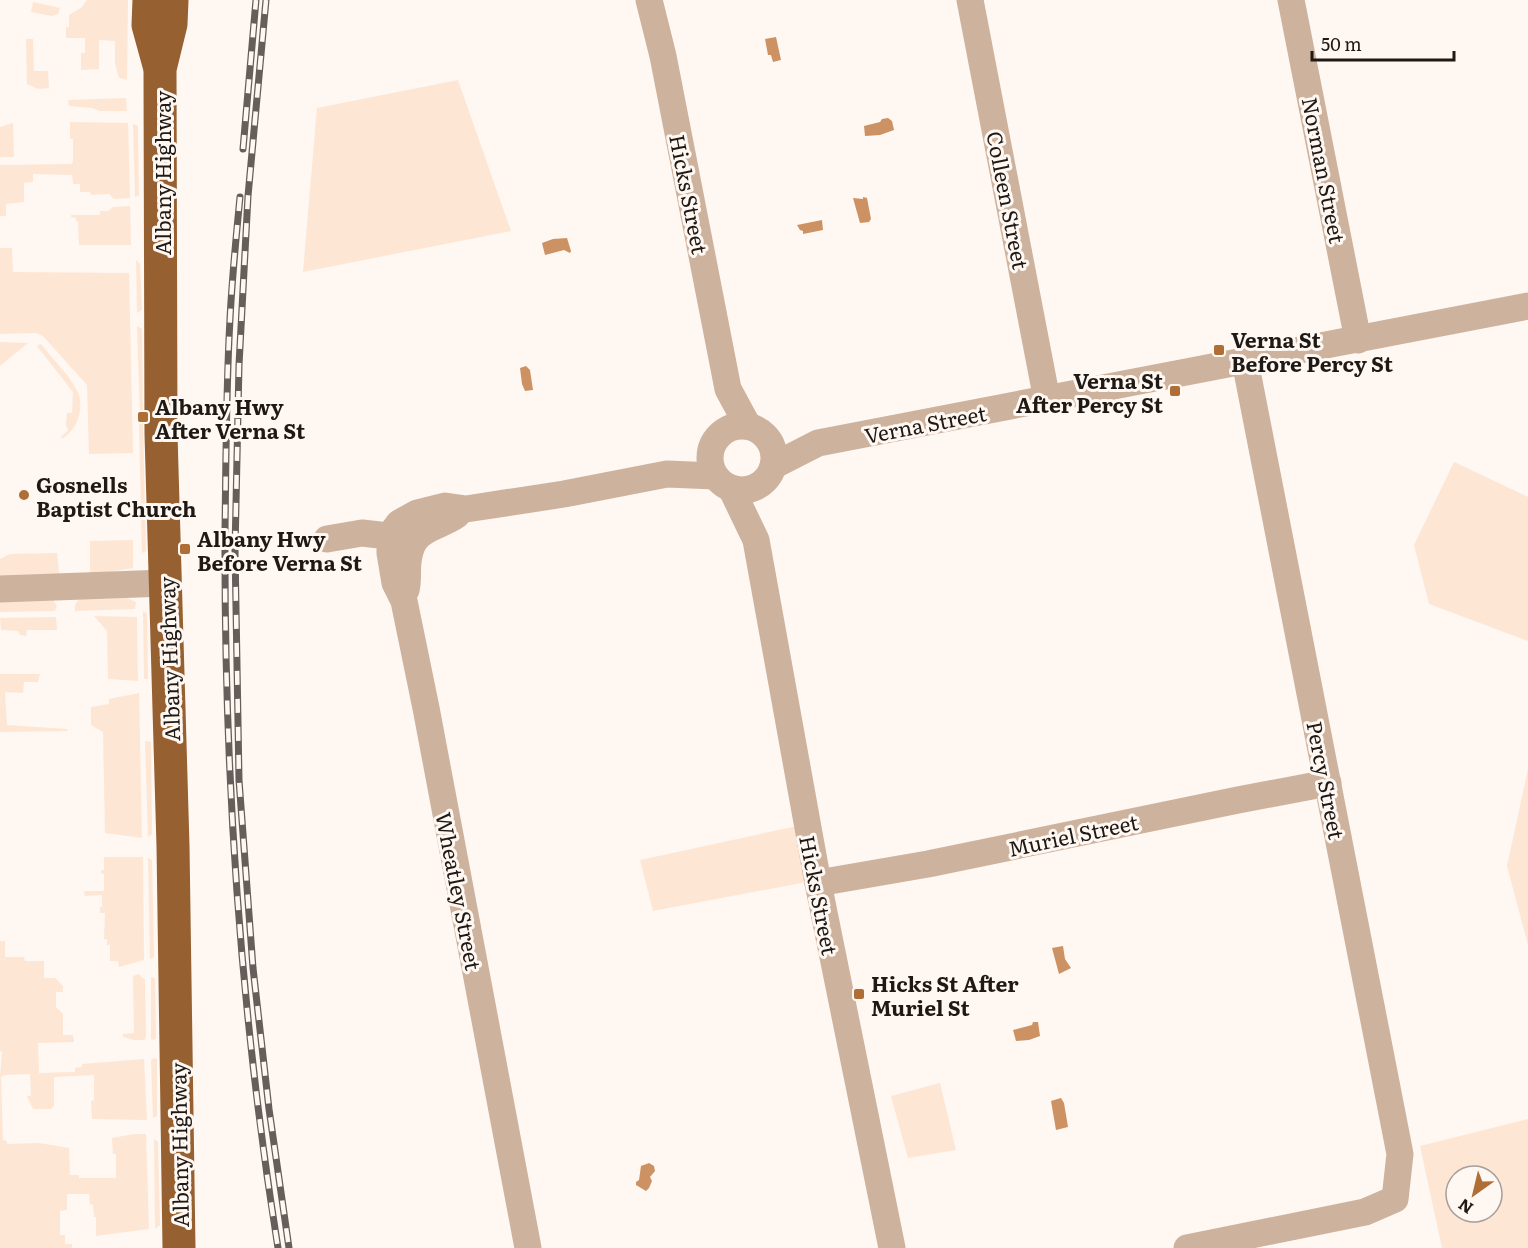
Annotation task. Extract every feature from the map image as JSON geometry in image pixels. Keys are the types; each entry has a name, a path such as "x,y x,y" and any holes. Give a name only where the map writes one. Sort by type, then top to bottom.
{"highway":[{"name":"Albany Highway","path":"149,0 148,25 160,69"},
{"name":"Albany Highway","path":"172,0 171,24 160,69 161,423 175,928 179,1248"}],"street":[{"name":"Hicks Street","path":"649,0 663,56 728,388 756,431"},
{"name":"Colleen Street","path":"970,0 1047,399"},
{"name":"Norman Street","path":"1291,0 1358,340"},
{"name":"Verna Street","path":"770,473 818,443 1528,306"},
{"name":"Percy Street","path":"1187,1248 1365,1212 1395,1199 1400,1154 1245,361"},
{"name":"Hicks Street","path":"717,439 728,388"},
{"path":"327,539 362,533 403,538 399,524 417,513 445,506 466,509 564,494 667,474 723,482 750,489 770,473 774,455 771,444 756,431 729,428 667,474"},
{"name":"Verna Street","path":"756,431 818,443"},
{"path":"717,439 710,461 723,482"},
{"name":"Hicks Street","path":"756,540 770,473"},
{"name":"Hicks Street","path":"723,482 756,540 818,884 892,1248"},
{"name":"Wheatley Street","path":"403,538 390,554 395,583 404,601 528,1248"},
{"path":"0,589 166,583"},
{"name":"Muriel Street","path":"818,884 1328,783"}],"shaded area":[{"path":"87,0 128,0 127,80 119,78 115,63 115,41 99,40 99,69 81,70 81,53 85,53 85,38 66,38 66,27 69,27 69,15 82,7"},
{"path":"33,2 60,8 58,14 52,16 31,12"},
{"path":"776,37 781,60 773,62 771,55 768,55 765,39"},
{"path":"26,39 33,39 34,71 48,71 49,88 38,89 27,84"},
{"path":"458,80 511,231 303,272 317,108"},
{"path":"126,98 127,111 100,111 69,106 68,100"},
{"path":"888,118 892,121 894,130 880,135 865,136 864,126"},
{"path":"70,122 128,123 130,198 114,199 109,194 91,195 90,192 80,192 80,184 73,184 72,175 33,174 33,182 24,183 24,202 6,204 6,216 0,216 0,165 72,164 73,139 70,139"},
{"path":"13,123 14,157 0,157 0,127"},
{"path":"133,124 138,126 139,195 135,197"},
{"path":"863,197 867,198 871,219 869,222 860,223 853,198 863,199"},
{"path":"130,206 131,245 79,245 78,221 71,215 100,215 100,211 108,211 113,207"},
{"path":"822,220 823,230 803,234 797,225"},
{"path":"567,238 570,253 564,250 545,255 542,243"},
{"path":"0,248 12,248 13,272 129,273 133,453 89,454 87,385 43,336 36,333 0,334"},
{"path":"136,260 140,264 142,310 137,313"},
{"path":"137,326 142,329 143,413 140,415"},
{"path":"0,342 28,343 0,366"},
{"path":"41,344 69,377 79,396 79,417 68,435 62,439 61,437 68,430 67,413 72,413 73,392 37,346"},
{"path":"526,366 530,370 533,390 525,391 520,368"},
{"path":"139,424 143,424 146,551 142,553"},
{"path":"1454,462 1528,497 1528,641 1429,604 1414,545"},
{"path":"133,540 133,568 90,575 90,541"},
{"path":"57,553 60,580 0,579 0,559 10,554"},
{"path":"127,598 136,602 135,609 75,611 75,605 79,599"},
{"path":"53,600 57,606 55,611 0,612 0,601"},
{"path":"143,611 147,614 148,679 144,679"},
{"path":"94,616 137,617 138,681 108,679 107,631"},
{"path":"56,617 57,630 27,630 26,636 20,635 18,631 1,630 0,618"},
{"path":"0,674 40,674 38,682 24,682 23,693 5,692 7,725 67,729 68,731 0,732"},
{"path":"139,693 142,838 105,833 103,732 91,725 91,707 109,704 109,699"},
{"path":"145,741 151,742 152,834 148,837"},
{"path":"1528,769 1528,945 1507,866"},
{"path":"797,826 807,882 653,911 640,860"},
{"path":"104,857 143,857 144,960 119,967 118,961 110,961 110,945 107,945 107,939 104,939 105,913 100,913 102,895 85,896 84,891 104,891 104,874 101,870 104,870"},
{"path":"148,858 152,860 154,957 150,959"},
{"path":"0,941 5,941 5,957 24,957 25,961 44,961 44,978 55,978 63,986 63,992 56,992 56,1007 63,1014 63,1035 73,1035 74,1042 38,1043 39,1073 75,1072 75,1068 82,1067 82,1064 144,1059 147,1120 92,1119 91,1101 94,1100 94,1075 54,1077 54,1106 51,1109 33,1109 27,1096 31,1096 30,1074 5,1075 1,1077 3,1140 7,1141 7,1144 39,1143 69,1148 70,1175 79,1175 79,1178 116,1178 116,1154 113,1154 112,1138 146,1134 149,1229 96,1236 96,1217 94,1217 93,1205 90,1204 89,1194 67,1194 67,1210 60,1211 60,1235 65,1235 65,1244 72,1244 72,1248 0,1248 0,1076 2,1052 0,1051"},
{"path":"1063,946 1065,959 1071,968 1059,974 1052,948"},
{"path":"139,974 145,979 145,1040 123,1037 123,1034 134,1033 133,976"},
{"path":"151,977 155,978 156,1038 154,1040 151,1039"},
{"path":"1033,1022 1038,1022 1040,1036 1016,1041 1013,1030 1032,1025"},
{"path":"157,1059 157,1116 153,1118 151,1060"},
{"path":"940,1083 956,1150 908,1158 891,1096"},
{"path":"1061,1098 1068,1127 1056,1130 1051,1101"},
{"path":"1528,1119 1528,1248 1442,1248 1420,1146"},
{"path":"154,1139 158,1142 160,1225 155,1229"},
{"path":"649,1163 654,1166 655,1171 650,1177 652,1181 646,1191 636,1185 636,1182 639,1180 641,1166"}],"railway":[{"path":"243,149 256,0"},
{"path":"266,0 248,196 239,365 235,550 239,780 253,968 269,1109 289,1248"},
{"path":"240,197 231,304 225,531 225,621 231,800 244,980 278,1248"}],"place":[{"name":"Verna St Before Percy St","path":"1219,350"},
{"name":"Verna St After Percy St","path":"1175,391"},
{"name":"Albany Hwy After Verna St","path":"143,417"},
{"name":"Gosnells Baptist Church","path":"24,495"},
{"name":"Albany Hwy Before Verna St","path":"185,549"},
{"name":"Hicks St After Muriel St","path":"859,994"}]}
